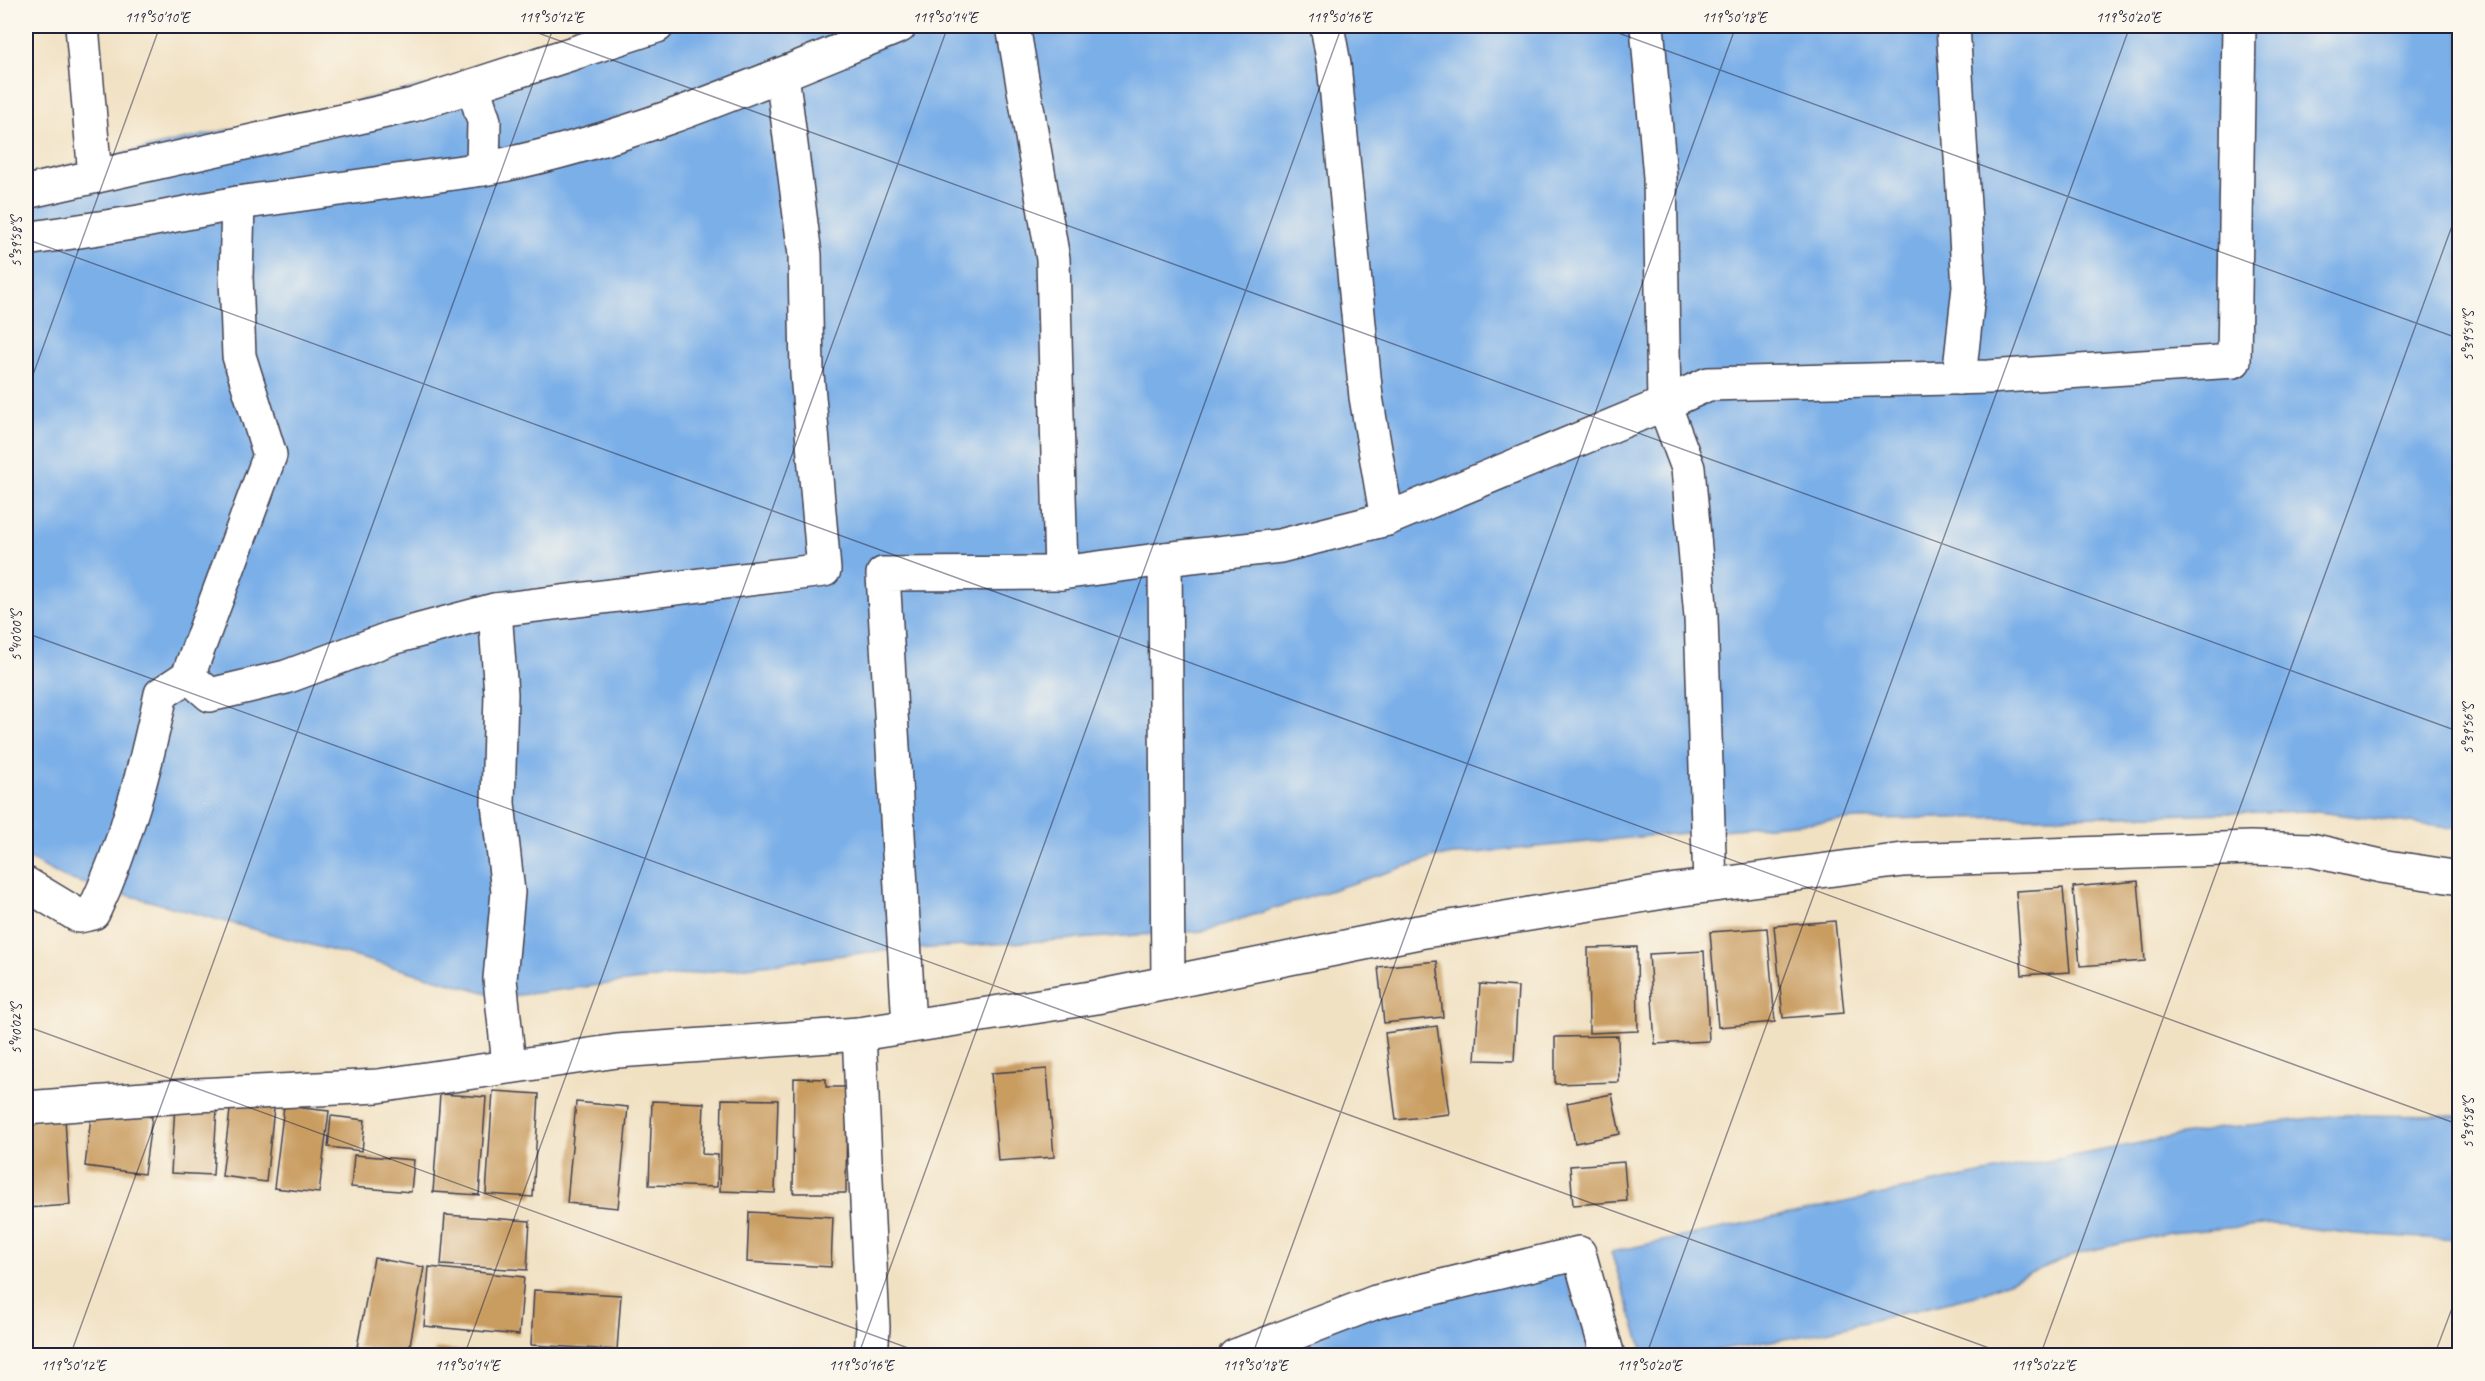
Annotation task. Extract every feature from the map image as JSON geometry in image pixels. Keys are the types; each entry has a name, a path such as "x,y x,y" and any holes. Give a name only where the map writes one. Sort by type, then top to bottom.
{"street":[{"path":"82,26 95,176"},
{"path":"26,192 413,105 657,26"},
{"path":"26,239 139,222 238,203 483,170 523,162 639,129 900,26"},
{"path":"1013,26 1053,259 1061,573"},
{"path":"1327,26 1334,64 1366,397 1387,519"},
{"path":"1647,26 1660,177 1664,404 1688,468 1701,617 1710,885"},
{"path":"1953,26 1969,287 1959,378"},
{"path":"909,1026 883,574 1061,573 1280,546 1387,519 1708,384 1959,378 2234,361 2239,26"},
{"path":"188,676 210,695 286,677 392,638 495,610 824,570 807,374 805,255 782,74"},
{"path":"473,86 484,121 483,170"},
{"path":"26,884 79,916 93,913 104,889 142,782 161,694 188,676 270,455 239,356 236,276 238,203"},
{"path":"1165,559 1168,983"},
{"path":"495,610 501,694 498,803 508,892 500,979 509,1065"},
{"path":"26,1108 197,1095 378,1086 616,1051 860,1034 1097,997 1419,932 1710,885 1903,860 2250,848 2311,850 2380,866 2460,878"},
{"path":"860,1034 873,1327 871,1356"},
{"path":"1235,1356 1376,1302 1579,1253 1608,1356"}],"water":[{"path":"650,26 2459,26 2459,829 2309,811 1856,819 1650,836 1435,857 1204,931 869,952 503,997 65,878 26,857 26,175 580,51"},
{"path":"2341,1115 2459,1116 2459,1240 2355,1234 2274,1224 2170,1233 2079,1253 1975,1296 1814,1334 1686,1355 1644,1355 1611,1252 1944,1181 2213,1129"},
{"path":"1561,1265 1594,1355 1260,1356 1379,1310"}],"building":[{"path":"2138,881 2145,961 2080,966 2073,887"},
{"path":"2063,888 2070,972 2022,975 2016,891"},
{"path":"1835,921 1844,1013 1783,1018 1774,926"},
{"path":"1767,928 1775,1022 1718,1027 1710,932"},
{"path":"1637,947 1638,1031 1589,1033 1588,948"},
{"path":"1704,951 1709,1041 1655,1044 1649,954"},
{"path":"1437,961 1443,1017 1384,1023 1378,967"},
{"path":"1480,984 1518,987 1514,1061 1475,1060"},
{"path":"1437,1026 1449,1114 1396,1120 1385,1033"},
{"path":"1618,1036 1619,1082 1555,1084 1555,1037"},
{"path":"1047,1069 1054,1157 998,1161 991,1073"},
{"path":"794,1078 826,1079 826,1087 847,1087 846,1193 793,1193"},
{"path":"493,1091 539,1094 533,1197 486,1194"},
{"path":"232,1094 275,1099 266,1182 222,1176"},
{"path":"440,1094 486,1097 479,1195 433,1192"},
{"path":"1612,1094 1620,1134 1575,1143 1567,1103"},
{"path":"722,1099 778,1100 775,1193 720,1191"},
{"path":"652,1101 704,1103 702,1154 718,1155 717,1187 649,1185"},
{"path":"576,1102 628,1107 618,1208 567,1203"},
{"path":"175,1105 217,1108 213,1175 171,1173"},
{"path":"284,1106 329,1111 319,1193 274,1188"},
{"path":"92,1109 152,1117 144,1174 85,1166"},
{"path":"331,1116 365,1120 362,1151 328,1147"},
{"path":"65,1118 70,1205 26,1208 26,1120"},
{"path":"354,1155 414,1160 411,1192 351,1187"},
{"path":"1624,1162 1627,1201 1573,1205 1570,1166"},
{"path":"749,1212 833,1217 831,1267 747,1262"},
{"path":"445,1215 530,1221 527,1270 441,1265"},
{"path":"374,1258 424,1267 408,1356 357,1347"},
{"path":"429,1267 524,1277 519,1335 424,1326"},
{"path":"534,1290 621,1295 617,1350 531,1345"},
{"path":"435,1348 498,1354 498,1356 435,1356"}]}
